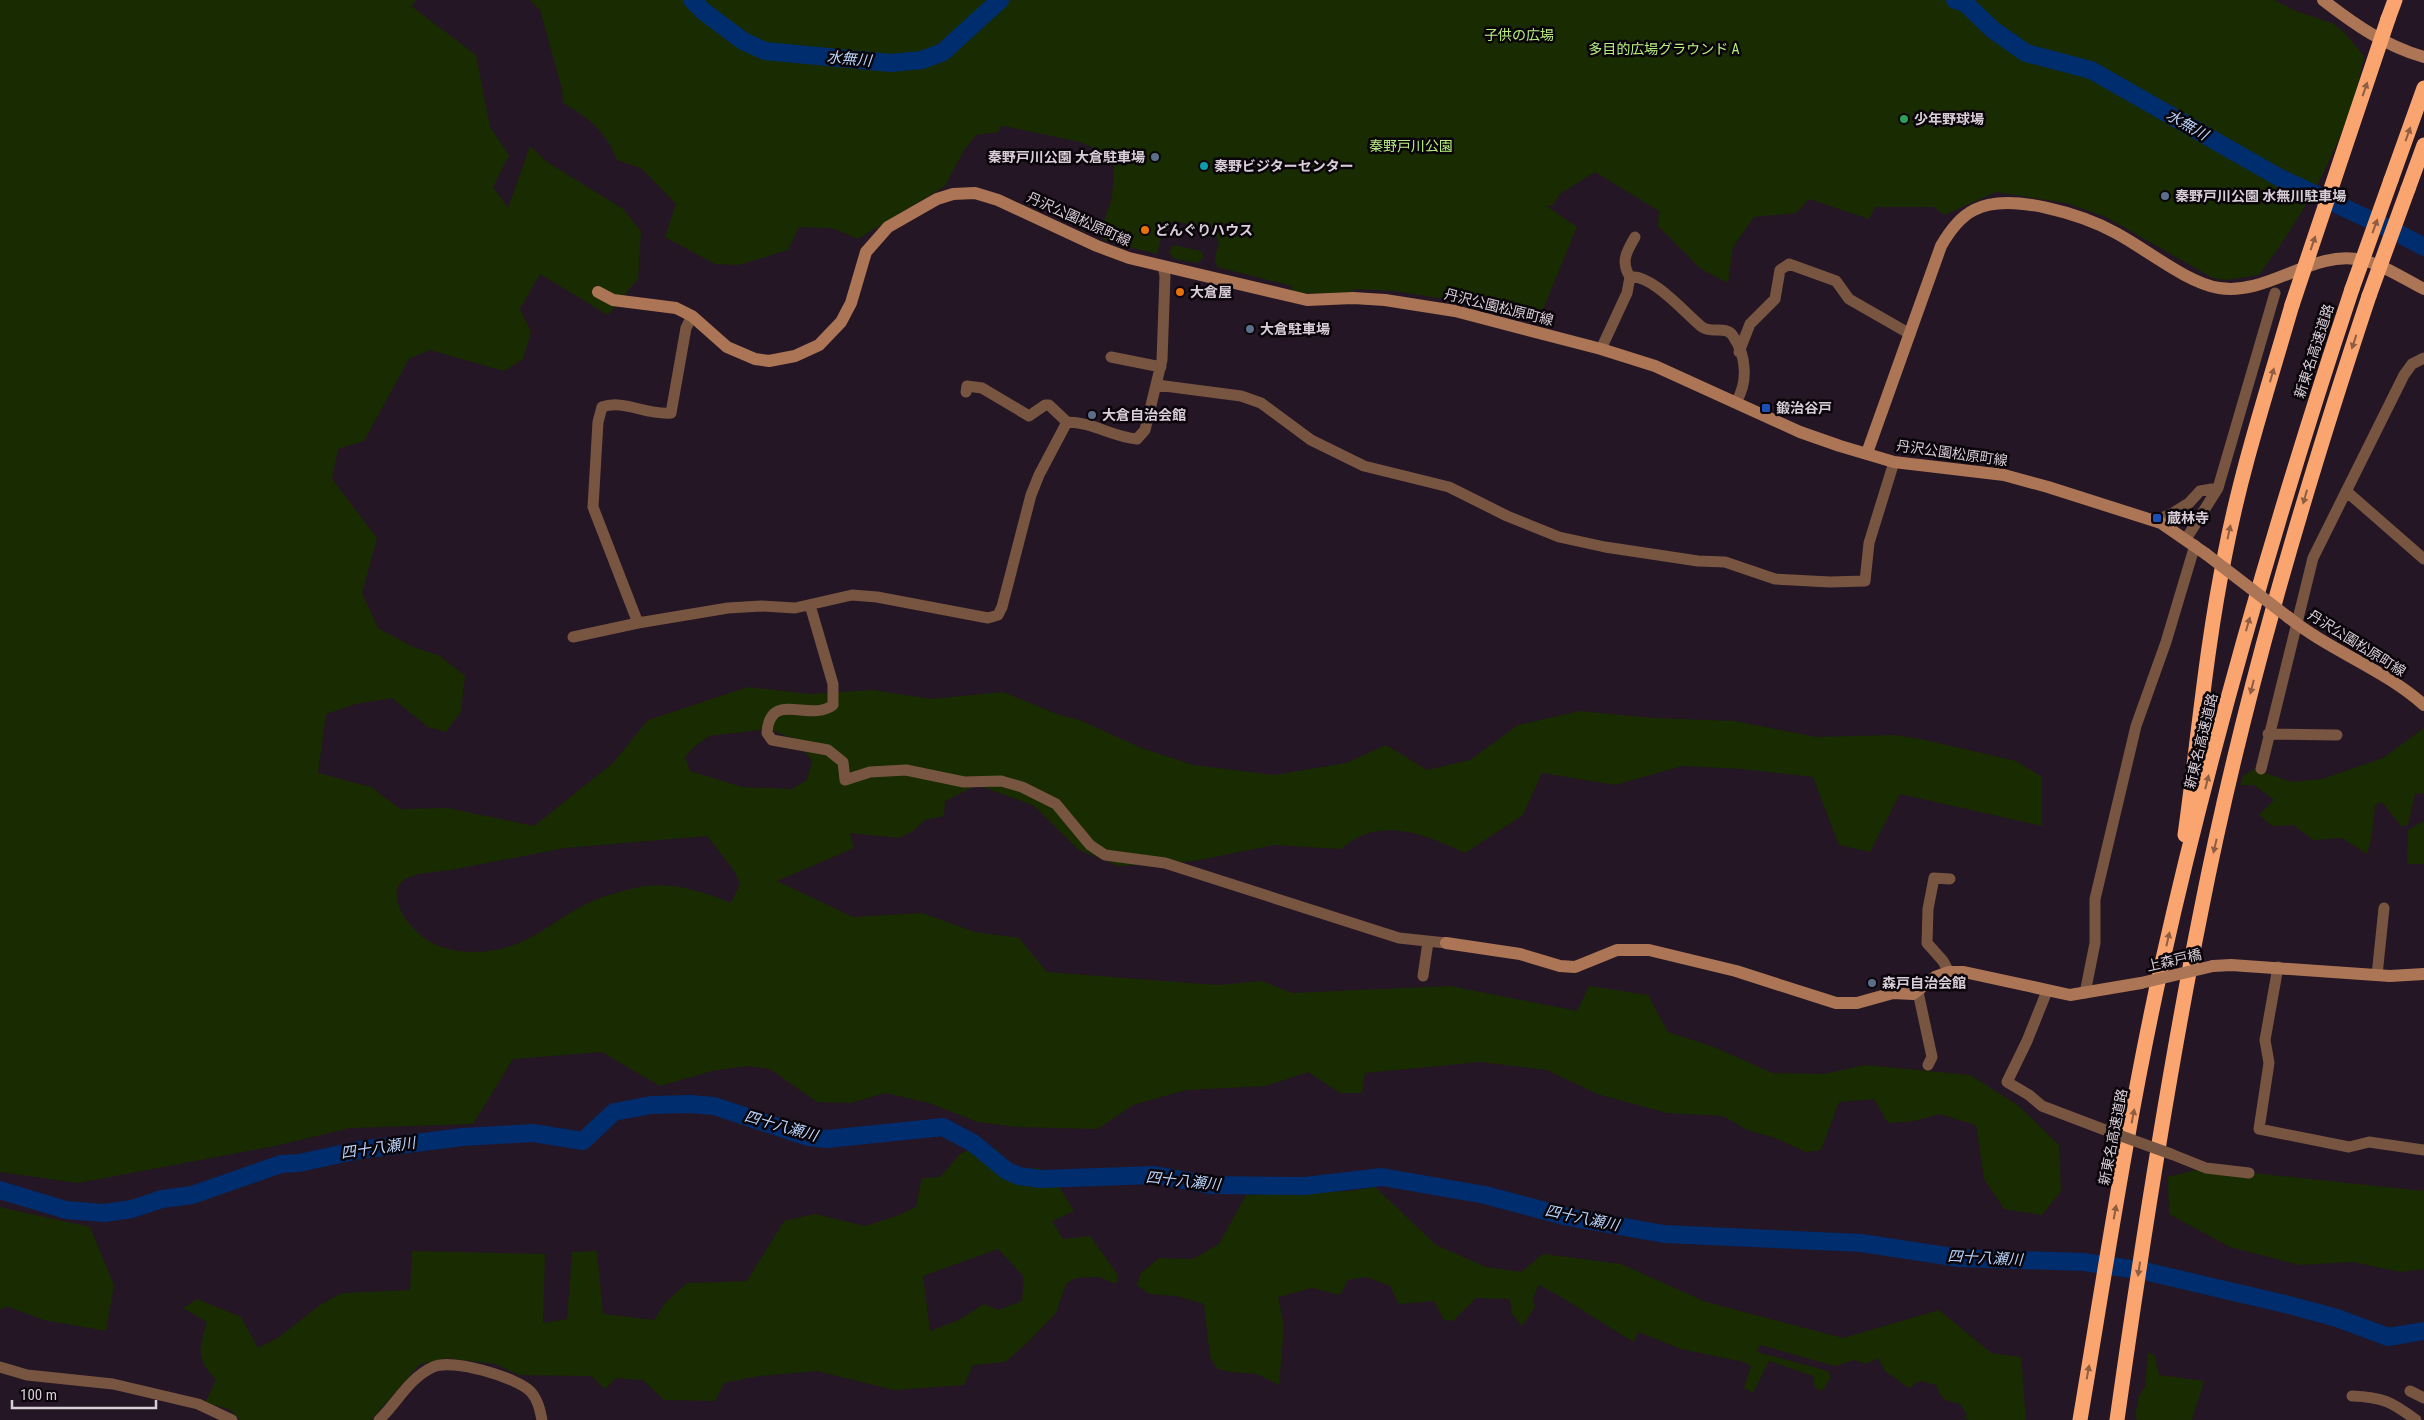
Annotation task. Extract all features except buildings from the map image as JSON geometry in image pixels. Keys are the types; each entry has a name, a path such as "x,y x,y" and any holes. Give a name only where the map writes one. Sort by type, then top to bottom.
{"highway":[{"path":"2174,909 2213,621 2224,554 2238,491 2292,305 2395,0"},
{"name":"新東名高速道路","path":"2080,1420 2121,1181 2174,909 2240,652 2304,434 2352,288 2424,88"},
{"path":"2117,1420 2151,1186 2201,909 2257,668 2322,437 2369,296 2424,145"}],"main road":[{"path":"2323,0 2365,31 2397,48 2424,57"},
{"name":"丹沢公園松原町線","path":"598,292 613,300 676,308 692,316 727,347 755,359 770,362 781,360 808,352 819,345 841,322 850,302 860,266 876,238 888,227 937,199 953,194 976,193 998,200 1097,246 1129,258 1307,300 1377,300 1455,310 1601,349 1655,366 1800,432 1894,462 2004,474 2154,521 2190,542 2321,642 2396,685 2424,705"},
{"path":"1867,453 1941,246 1949,232 1974,210 1992,204 2012,201 2093,222 2115,232 2209,286 2229,289 2250,287 2328,260 2343,258 2362,260 2376,265 2424,289"},
{"path":"1446,943 1520,954 1560,966 1575,967 1617,950 1649,950 1736,971 1836,1003 1857,1003 1884,995 1918,992 1935,977 1949,972"},
{"name":"上森戸橋","path":"1949,972 1964,972 2070,995 2141,983 2213,966 2231,964 2377,975 2424,974"}],"street":[{"path":"1601,349 1627,293 1630,277 1625,270 1624,256 1635,237"},
{"path":"1739,352 1750,324 1775,299 1780,270 1789,264 1836,281 1849,299 1910,334"},
{"path":"966,392 966,386 982,388 1029,416 1045,405 1049,405 1067,422 1083,422 1124,438 1137,439 1145,430 1158,385 1161,367 1165,276 1163,266"},
{"path":"1630,277 1636,276 1644,280 1671,299 1703,328 1727,331 1733,336 1745,378 1743,391 1736,402"},
{"path":"2085,993 2095,943 2095,899 2136,726 2166,642 2190,542 2218,488 2276,293"},
{"path":"638,623 593,507 598,422 602,407 610,404 658,415 671,413 686,328 692,316"},
{"path":"1110,357 1161,367"},
{"path":"2260,770 2293,621 2313,558 2404,376 2412,364 2424,358"},
{"path":"1158,385 1240,396 1261,403 1311,440 1364,466 1449,487 1507,516 1559,537 1605,547 1679,558 1725,562 1776,579 1830,582 1865,581 1869,544 1894,462"},
{"path":"573,637 638,623 728,608 761,606 795,608 852,595 877,597 988,618 998,615 1002,607 1031,495 1039,475 1067,422"},
{"path":"2154,521 2181,508 2200,491 2218,488"},
{"path":"2346,491 2424,559"},
{"path":"810,605 833,684 833,705 826,711 783,709 772,714 768,721 766,733 772,740 828,750 843,762 845,780 870,772 906,770 964,782 1000,781 1022,787 1056,804 1090,845 1105,855 1165,863 1399,938 1446,943"},
{"path":"2268,734 2337,735"},
{"path":"1949,972 1943,961 1927,943 1928,910 1934,878 1950,879"},
{"path":"2377,975 2384,908"},
{"path":"1423,976 1428,942"},
{"path":"2278,968 2265,1040 2269,1063 2259,1129 2349,1147 2369,1142 2424,1150"},
{"path":"2047,991 2027,1041 2007,1082 2029,1095 2042,1106 2206,1168 2249,1173"},
{"path":"1918,992 1932,1057 1928,1065"},
{"path":"379,1420 419,1375 435,1365 451,1364 519,1382 536,1398 542,1420"},
{"path":"0,1368 28,1374 112,1384 188,1401 215,1410 232,1420"},
{"path":"2410,1391 2424,1398"},
{"path":"2352,1396 2371,1397 2393,1403 2416,1420"}],"green space":[{"path":"0,0 417,0 411,6 476,55 490,127 509,155 493,187 508,208 530,146 547,162 623,209 641,231 638,279 608,315 540,274 520,309 531,332 523,359 504,371 430,350 409,359 364,441 338,449 332,479 377,538 362,593 378,628 411,646 440,656 465,676 461,711 446,732 428,727 392,698 356,704 326,714 318,773 371,787 400,809 448,808 534,826 613,763 648,720 748,687 810,694 872,690 931,699 1003,692 1057,714 1082,721 1139,747 1193,765 1275,775 1346,763 1386,745 1427,770 1470,760 1518,725 1580,711 1653,718 1735,721 1816,737 1894,735 1925,740 2016,761 2042,777 2042,826 1900,794 1870,852 1839,845 1813,777 1743,769 1682,766 1615,785 1542,773 1523,815 1465,853 1418,834 1386,830 1356,839 1341,849 1274,845 1194,861 1119,866 1079,850 1033,805 977,785 945,801 944,816 925,820 913,831 899,838 850,833 854,848 777,881 853,917 922,913 975,932 1019,938 1047,972 1217,985 1262,981 1292,993 1450,986 1577,1011 1589,986 1648,995 1668,1032 1714,1047 1772,1073 1824,1074 1865,1065 1970,1075 2019,1106 2059,1145 2061,1191 2042,1215 2004,1209 1984,1179 1976,1125 1939,1114 1914,1121 1888,1123 1874,1099 1839,1102 1821,1150 1806,1152 1775,1138 1747,1130 1723,1116 1667,1113 1597,1094 1547,1070 1480,1062 1365,1073 1362,1093 1340,1093 1308,1072 1266,1086 1186,1090 1133,1105 1098,1129 1017,1127 978,1122 929,1103 885,1093 851,1103 817,1102 770,1069 747,1066 712,1071 660,1086 602,1052 513,1059 473,1124 350,1128 275,1146 78,1183 0,1172","holes":["768,729 795,739 812,761 807,780 792,789 742,787 690,771 685,757 694,747 709,736","707,836 733,869 740,883 731,903 708,894 672,886 660,885 635,888 604,896 585,905 519,943 494,950 467,952 440,947 418,933 409,923 397,901 397,887 405,879 418,874 450,870 565,848"]},
{"name":"秦野戸川公園","path":"530,0 2274,0 2296,11 2332,23 2344,32 2364,56 2348,115 2324,171 2294,225 2259,275 2226,280 2213,278 2106,217 2066,203 1996,192 1944,215 1934,207 1875,207 1869,219 1809,199 1796,213 1754,217 1733,247 1728,283 1701,269 1658,226 1659,211 1595,172 1560,194 1552,206 1545,205 1577,227 1538,322 1438,298 1394,291 1353,289 1352,294 1291,293 1292,286 1217,267 1215,257 1219,243 1214,231 1175,221 1163,229 1157,254 1106,241 1099,235 1112,198 1115,157 1080,142 1004,126 1001,126 998,132 976,135 963,152 945,186 858,239 832,228 799,227 788,250 739,265 715,264 665,237 676,204 641,168 617,160 608,141 596,126 563,103 562,89 540,10"},
{"path":"1173,245 1201,251 1204,257 1197,263 1175,259 1169,253"},
{"path":"2424,728 2424,793 2415,794 2408,825 2401,826 2382,802 2375,805 2372,835 2367,854 2342,838 2313,840 2293,825 2272,826 2259,815 2274,800 2254,785 2240,785 2243,776 2254,769 2292,782 2322,779 2383,758"},
{"path":"2424,821 2424,864 2407,864 2408,830"},
{"path":"987,1145 999,1151 1001,1172 1009,1178 1024,1169 1039,1168 1058,1185 1074,1211 1052,1221 1063,1239 1090,1236 1118,1275 1116,1284 1099,1277 1075,1278 1066,1284 1056,1313 1028,1342 1005,1362 973,1365 964,1385 894,1390 817,1371 759,1376 724,1383 715,1401 664,1400 643,1380 616,1378 605,1389 591,1376 519,1375 495,1364 447,1358 419,1365 371,1420 240,1420 229,1409 205,1403 216,1380 205,1365 201,1353 207,1322 183,1308 197,1299 241,1317 258,1348 279,1337 320,1305 342,1293 410,1290 412,1251 545,1254 543,1323 567,1319 572,1252 597,1251 603,1314 654,1320 665,1303 687,1283 747,1281 784,1221 815,1214 865,1226 897,1216 916,1207 922,1178 940,1177 961,1153","holes":["998,1249 1024,1277 1022,1301 998,1310 984,1304 959,1320 930,1331 923,1276"]},
{"path":"2204,1168 2424,1191 2424,1269 2401,1272 2352,1262 2300,1265 2230,1247 2169,1214 2168,1177"},
{"path":"1375,1187 1436,1245 1486,1267 1521,1272 1543,1254 1621,1264 1706,1302 1843,1338 1939,1310 1991,1353 2021,1357 2026,1420 1969,1420 1964,1418 1967,1414 1959,1403 1950,1402 1944,1398 1936,1385 1920,1381 1909,1388 1885,1371 1878,1358 1866,1364 1854,1360 1835,1366 1760,1345 1757,1352 1828,1371 1831,1377 1822,1391 1815,1388 1813,1376 1769,1361 1753,1393 1744,1388 1751,1366 1744,1362 1681,1349 1638,1332 1634,1342 1539,1285 1533,1298 1535,1307 1522,1326 1512,1314 1510,1299 1476,1298 1453,1321 1444,1320 1434,1301 1399,1304 1390,1286 1366,1277 1348,1280 1340,1295 1312,1288 1278,1297 1284,1326 1279,1385 1257,1374 1218,1369 1210,1357 1204,1304 1176,1296 1149,1294 1137,1285 1141,1273 1159,1258 1193,1259 1219,1244 1246,1195 1350,1191"},
{"path":"0,1207 90,1227 114,1285 106,1331 44,1320 6,1306 0,1310"},
{"path":"2148,1352 2155,1356 2159,1375 2204,1381 2192,1420 2138,1420 2135,1417 2139,1395 2145,1387"}],"waterway":[{"name":"水無川","path":"692,0 703,11 743,41 765,51 891,63 922,60 943,52 1000,0"},
{"name":"水無川","path":"1955,0 1965,3 1993,30 2026,53 2091,70 2280,178 2424,247"},
{"name":"四十八瀬川","path":"0,1190 66,1210 104,1213 132,1209 162,1199 192,1195 281,1164 299,1163 359,1150 463,1137 533,1133 583,1141 614,1112 651,1105 690,1104 714,1106 808,1137 827,1139 943,1127 973,1143 1007,1171 1019,1176 1041,1179 1154,1175 1211,1185 1304,1186 1382,1177 1485,1195 1568,1217 1664,1234 1861,1243 1960,1258 2084,1262 2144,1271 2289,1305 2337,1318 2388,1337 2424,1331"}],"place":[{"name":"少年野球場","path":"1904,119"},
{"name":"秦野戸川公園 大倉駐車場","path":"1155,157"},
{"name":"秦野ビジターセンター","path":"1204,166"},
{"name":"秦野戸川公園 水無川駐車場","path":"2165,196"},
{"name":"どんぐりハウス","path":"1145,230"},
{"name":"大倉屋","path":"1180,292"},
{"name":"大倉駐車場","path":"1250,329"},
{"name":"鍛治谷戸","path":"1766,408"},
{"name":"大倉自治会館","path":"1092,415"},
{"name":"蔵林寺","path":"2157,518"},
{"name":"森戸自治会館","path":"1872,983"}],"park label":[{"name":"子供の広場","path":"1519,35"},
{"name":"多目的広場グラウンド A","path":"1664,49"}]}
